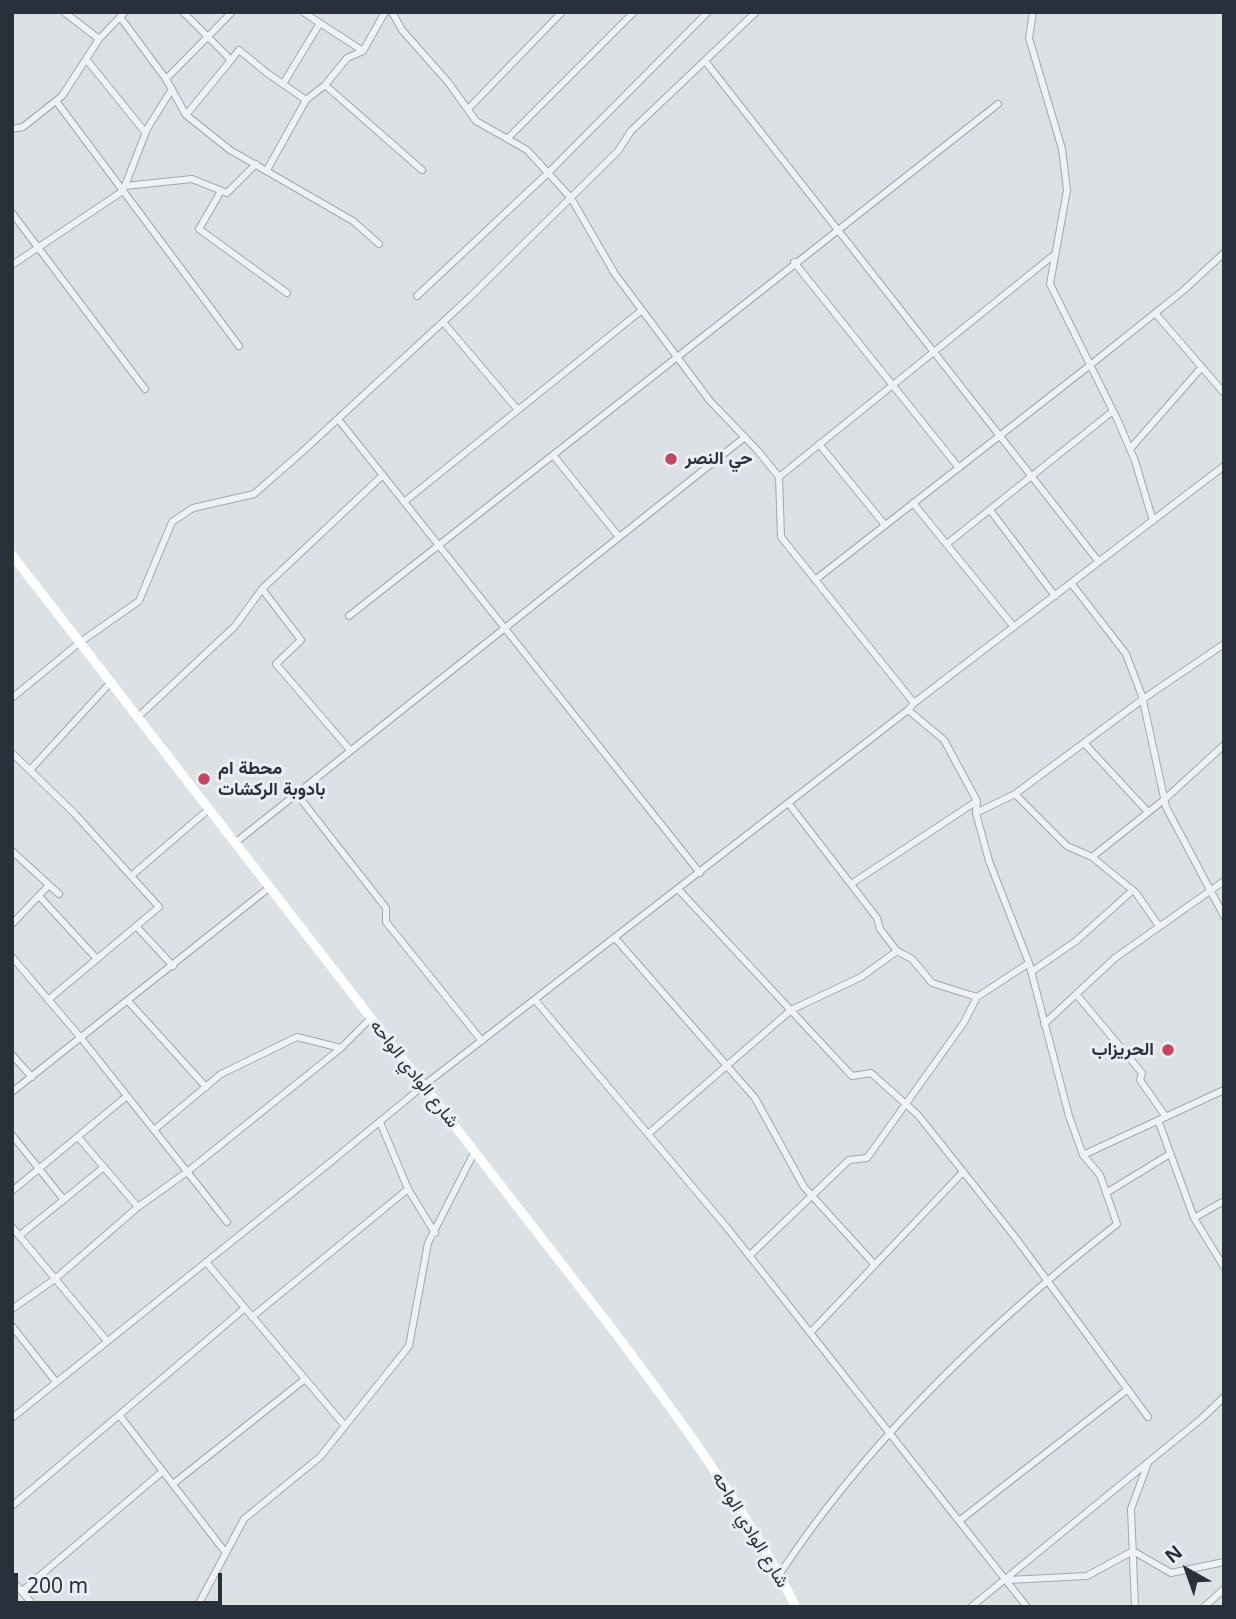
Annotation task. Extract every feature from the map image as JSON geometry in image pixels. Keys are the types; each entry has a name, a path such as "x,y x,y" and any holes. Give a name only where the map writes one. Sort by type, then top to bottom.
{"main road":[{"name":"شارع الوادي الواحه","path":"12,555 16,568 79,643 236,842 680,1420 729,1491 796,1607"}],"street":[{"path":"64,12 99,39"},
{"path":"183,12 231,60"},
{"path":"166,79 232,12"},
{"path":"303,12 363,51"},
{"path":"267,170 306,100 324,85 347,58 363,51 384,12"},
{"path":"392,12 402,30 448,82 476,121 527,150 571,198 615,274 710,401 779,477 780,537 914,703"},
{"path":"468,109 562,12"},
{"path":"507,139 634,12"},
{"path":"417,296 548,173 708,12"},
{"path":"12,698 79,643 139,601 172,522 193,508 254,494 443,323 618,151 631,131 756,12"},
{"path":"1033,12 1029,38 1062,149 1067,190 1051,284 1113,411 1153,521"},
{"path":"12,130 23,127 62,96 99,39 123,14 186,115 230,150 353,221 379,244"},
{"path":"283,84 320,23"},
{"path":"186,115 239,50 306,100"},
{"path":"86,59 145,132"},
{"path":"705,61 1099,562"},
{"path":"324,85 422,170"},
{"path":"124,189 145,132 172,89"},
{"path":"56,101 239,346"},
{"path":"349,615 998,104"},
{"path":"12,265 124,189 192,179 227,193 256,164"},
{"path":"221,191 199,229 287,293"},
{"path":"12,213 145,389"},
{"path":"779,477 1056,253"},
{"path":"815,580 1089,366 1224,253"},
{"path":"794,262 959,468"},
{"path":"404,502 642,310"},
{"path":"1155,313 1224,393"},
{"path":"443,323 518,410"},
{"path":"1129,449 1202,368"},
{"path":"948,543 1113,411"},
{"path":"338,419 700,873"},
{"path":"236,842 745,437"},
{"path":"819,444 885,525"},
{"path":"553,456 619,537"},
{"path":"12,1418 423,1086 789,804 914,703 1224,466"},
{"path":"138,717 235,626 262,589 383,475"},
{"path":"913,503 1014,627"},
{"path":"990,510 1055,596"},
{"path":"1072,583 1126,654 1143,699 1166,807 1224,916"},
{"path":"262,589 301,639 276,664 350,750"},
{"path":"976,813 1015,794 1143,699 1224,644"},
{"path":"30,770 110,683"},
{"path":"779,1575 811,1527 890,1434 940,1382 1047,1280 1116,1224 1100,1175 1083,1156 1044,1024 1029,962 989,860 976,813 977,801 944,740 908,710"},
{"path":"1084,743 1148,812"},
{"path":"1092,857 1165,799 1224,746"},
{"path":"14,757 75,814 159,907 48,1000"},
{"path":"296,793 386,908 386,922 482,1041"},
{"path":"1015,794 1067,846 1092,857 1133,890 1159,926"},
{"path":"851,884 977,801"},
{"path":"789,804 877,918 880,929 897,951 912,959 932,983 977,997"},
{"path":"131,877 209,809"},
{"path":"12,852 59,894"},
{"path":"1044,1024 1115,958 1224,881"},
{"path":"12,924 49,885"},
{"path":"12,1092 270,887"},
{"path":"678,889 852,1076 872,1073 918,1115 1047,1280 1148,1417"},
{"path":"1031,972 1076,941 1133,890"},
{"path":"39,896 97,959"},
{"path":"12,911 19,917"},
{"path":"136,926 173,966"},
{"path":"615,938 755,1098 804,1187 875,1265"},
{"path":"648,1134 791,1010 860,976 897,951"},
{"path":"12,957 81,1038 228,1222"},
{"path":"749,1256 849,1160 867,1158 963,1024 977,997 1029,962"},
{"path":"1076,994 1142,1073 1140,1080 1166,1117"},
{"path":"535,1000 749,1256 1027,1607"},
{"path":"128,1001 206,1087"},
{"path":"12,1309 55,1279 138,1207 187,1172 341,1048 371,1018"},
{"path":"154,1130 221,1074 297,1037 341,1048"},
{"path":"12,1055 32,1077"},
{"path":"1083,1156 1224,1090"},
{"path":"12,1191 127,1096"},
{"path":"1158,1120 1194,1218 1224,1267"},
{"path":"380,1122 408,1189 435,1233"},
{"path":"12,1135 64,1200"},
{"path":"78,1137 138,1207"},
{"path":"197,1607 244,1519 320,1457 409,1346 428,1243 475,1151"},
{"path":"1106,1193 1170,1154"},
{"path":"19,1236 104,1167"},
{"path":"810,1333 963,1172"},
{"path":"252,1317 408,1189"},
{"path":"1194,1218 1224,1201"},
{"path":"12,1227 107,1341"},
{"path":"206,1262 345,1426"},
{"path":"12,1506 245,1308"},
{"path":"12,1326 56,1382"},
{"path":"173,1484 305,1379"},
{"path":"959,1521 1128,1389"},
{"path":"971,1607 1149,1462 1224,1397"},
{"path":"120,1416 226,1553"},
{"path":"1135,1607 1131,1509 1149,1462"},
{"path":"22,1591 163,1471"},
{"path":"1006,1580 1087,1576 1133,1551"},
{"path":"1133,1551 1171,1573 1224,1562"},
{"path":"12,1580 35,1607"},
{"path":"1204,1607 1224,1589"}],"place":[{"name":"حي النصر","path":"671,459"},
{"name":"محطة ام بادوبة الركشات","path":"204,779"},
{"name":"الحريزاب","path":"1168,1050"}]}
